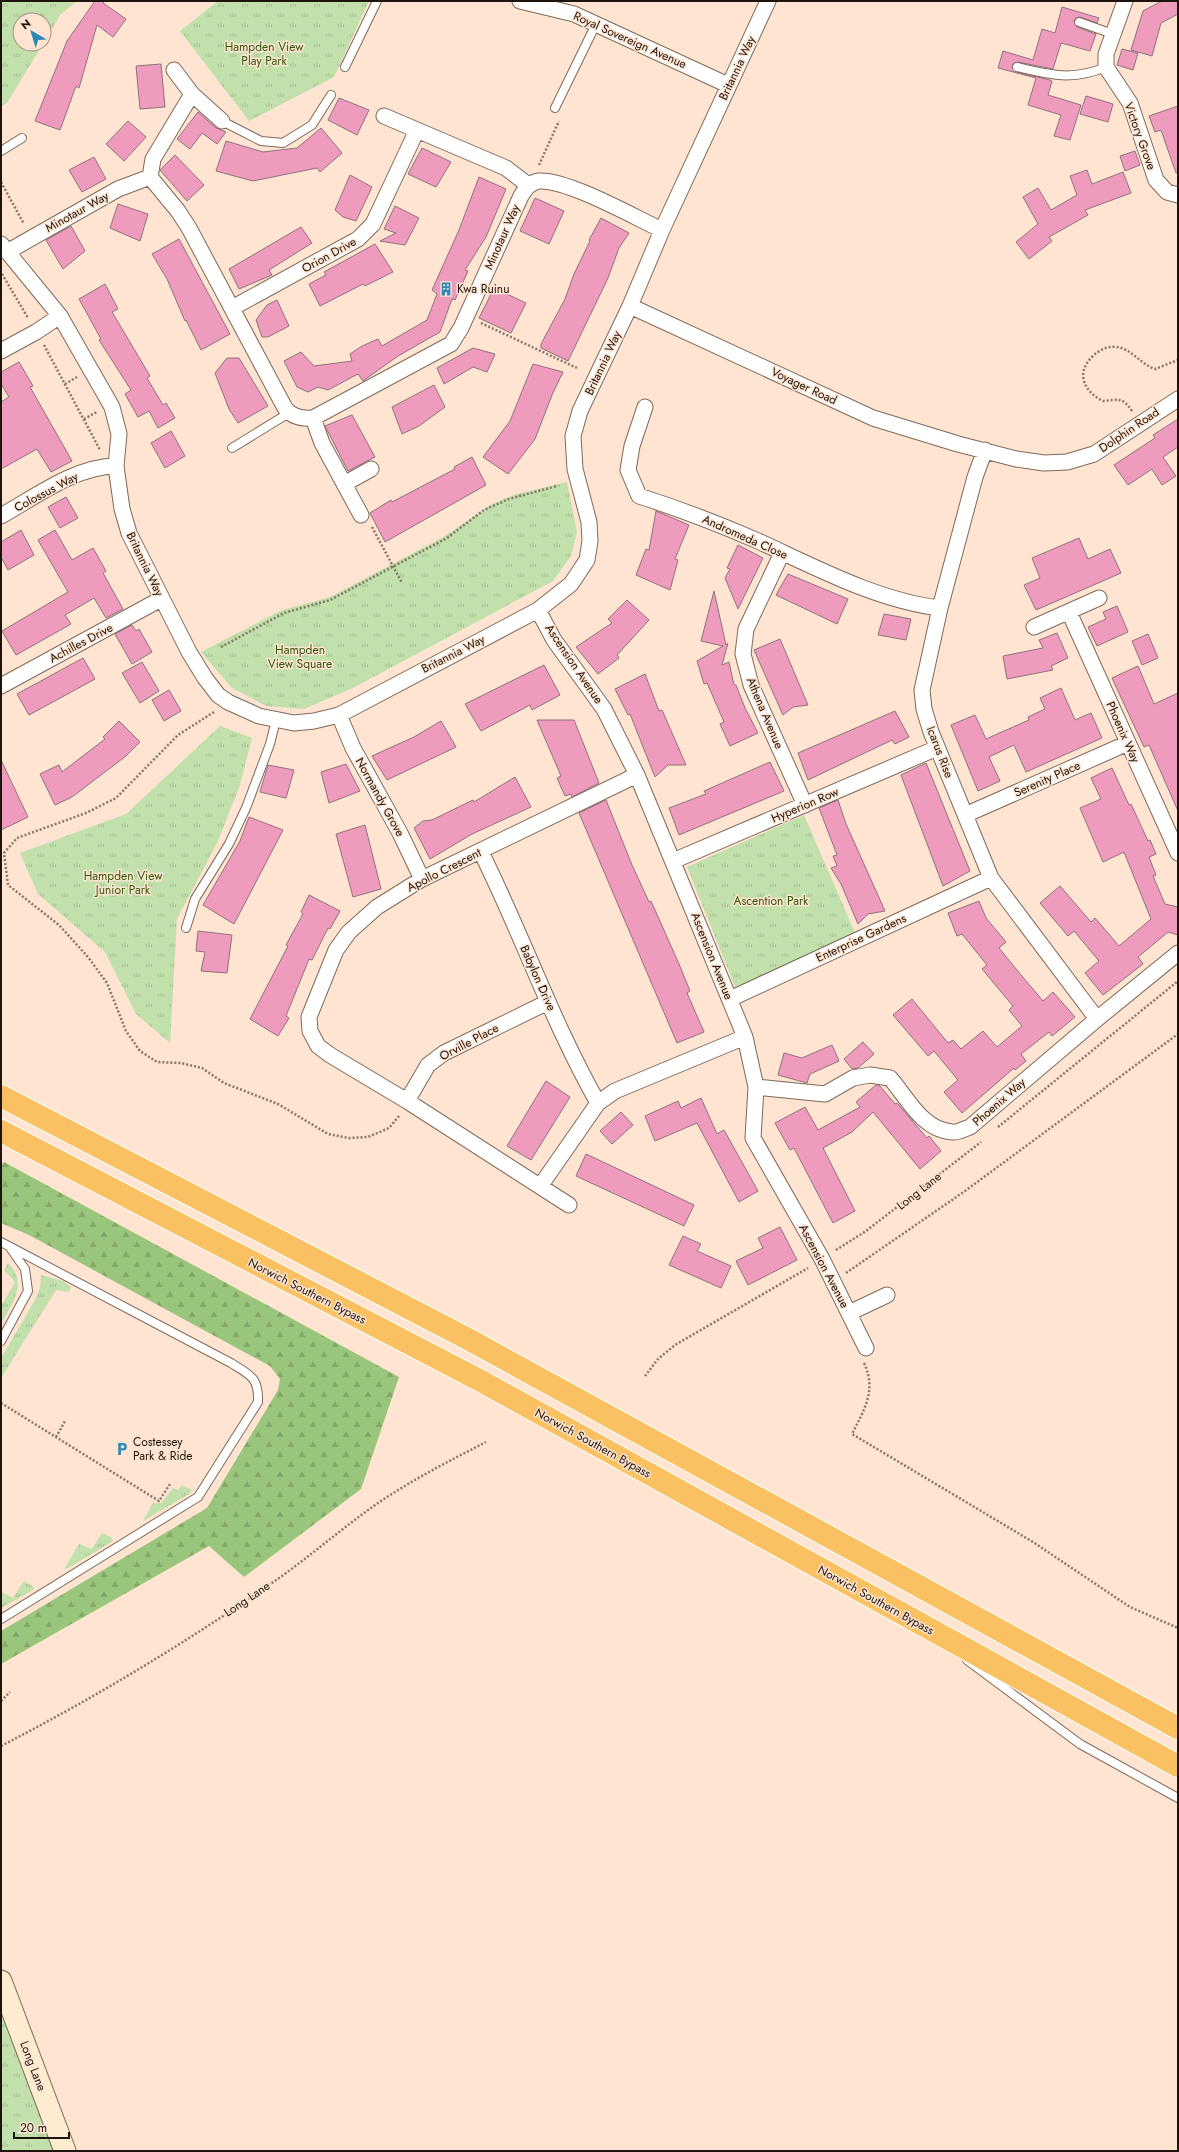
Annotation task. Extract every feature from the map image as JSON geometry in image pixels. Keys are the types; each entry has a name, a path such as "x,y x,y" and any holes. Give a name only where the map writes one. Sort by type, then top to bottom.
{"highway":[{"path":"1,1089 65,1129"},
{"path":"1,1096 468,1339 1178,1728"},
{"name":"Norwich Southern Bypass","path":"1,1131 481,1382 1178,1766"},
{"path":"1,1137 83,1175"}],"street":[{"name":"Britannia Way","path":"4,248 60,316 112,407 119,434 109,466 129,533 161,599 205,678 218,695 228,702 259,716 294,723 314,721 339,715 538,610 571,584 587,560 590,541 589,522 574,469 573,436 580,411 630,306 662,230 768,1"},
{"path":"1106,67 1106,54 1125,1"},
{"name":"Royal Sovereign Avenue","path":"527,2 555,8 596,24 728,85"},
{"name":"Victory Grove","path":"1106,67 1130,103 1156,180 1167,192 1178,195"},
{"path":"174,70 192,94 222,121"},
{"path":"192,94 154,159 150,178 178,211 289,413 303,419 313,418 322,443 361,515"},
{"path":"384,116 506,168 528,185 538,181 562,184 662,230"},
{"name":"Orion Drive","path":"232,308 358,240 373,224 417,130"},
{"name":"Minotaur Way","path":"4,248 31,238 118,189 150,178"},
{"name":"Minotaur Way","path":"313,418 452,344 467,316 521,196 528,185"},
{"name":"Voyager Road","path":"630,306 872,418 984,450"},
{"path":"1,351 36,332 60,316"},
{"name":"Dolphin Road","path":"984,450 1016,459 1044,463 1066,462 1094,454 1178,399"},
{"name":"Andromeda Close","path":"645,407 632,446 628,470 639,496 706,518 782,554 886,596 940,608"},
{"name":"Icarus Rise","path":"984,450 975,477 940,608 922,690 924,709 937,748 992,878 1097,1019"},
{"name":"Colossus Way","path":"1,516 78,474 109,466"},
{"path":"344,484 371,469"},
{"name":"Athena Avenue","path":"782,554 746,629 743,654 751,685 805,805"},
{"path":"1034,627 1099,598"},
{"name":"Achilles Drive","path":"1,686 161,599"},
{"name":"Ascension Avenue","path":"538,610 554,640 607,714 637,775 674,861 745,1037 756,1087 753,1138 817,1262 833,1280 849,1313 865,1354"},
{"name":"Phoenix Way","path":"1069,612 1178,852"},
{"name":"Normandy Grove","path":"339,715 353,748 400,833 422,878"},
{"name":"Serenity Place","path":"965,815 1128,743"},
{"name":"Hyperion Row","path":"674,861 937,748"},
{"name":"Apollo Crescent","path":"569,1205 541,1185 318,1046 310,1032 309,1017 336,950 349,932 377,907 422,878 481,852 536,823 637,775"},
{"name":"Babylon Drive","path":"481,852 498,884 548,1002 598,1103"},
{"name":"Enterprise Gardens","path":"730,999 992,878"},
{"name":"Phoenix Way","path":"756,1087 793,1092 825,1094 853,1078 870,1075 890,1078 918,1114 933,1126 952,1133 970,1128 1097,1019 1178,953"},
{"name":"Orville Place","path":"407,1101 428,1065 444,1053 548,1002"},
{"path":"541,1185 598,1103 615,1091 745,1037"},
{"name":"Ascension Avenue","path":"849,1313 886,1295"},
{"name":"Long Lane","path":"1,1981 65,2151"}],"lane":[{"path":"346,67 377,1"},
{"path":"1079,22 1113,34"},
{"path":"555,108 596,24"},
{"path":"1017,67 1050,75 1070,77 1092,73 1106,67"},
{"path":"222,121 261,141 283,143 312,125 331,95"},
{"path":"1,151 22,138"},
{"path":"232,448 289,413"},
{"path":"186,928 195,899 230,844 246,808 270,744 276,720"},
{"path":"1,1242 230,1363 251,1376 259,1387 258,1402 198,1497 1,1618"},
{"path":"1,1341 28,1291 25,1268 10,1246"},
{"path":"918,1623 1080,1744 1178,1798"}],"path":[{"path":"1,182 31,238"},
{"path":"1,272 36,332 109,466"},
{"path":"467,316 577,368"},
{"path":"1140,423 1128,404 1122,400 1115,398 1103,401 1090,393 1083,377 1083,369 1088,361 1100,350 1116,347 1128,350 1146,366 1155,369 1178,360"},
{"path":"221,647 284,613 330,600 447,538 484,510 509,499 557,486"},
{"path":"361,515 370,524 402,583"},
{"path":"228,702 178,735 116,798 86,813 17,838 4,853 8,886 59,925 88,957 107,984 126,1031 140,1051 157,1062 181,1063 202,1068 224,1083 278,1104 328,1134 349,1138 368,1137 389,1128 401,1113 407,1101"},
{"path":"996,1129 1178,981"},
{"path":"833,1280 965,1191 1178,1034"},
{"name":"Long Lane","path":"645,1376 658,1359 675,1345 866,1232 983,1139"},
{"path":"811,1270 817,1262"},
{"path":"865,1354 869,1372 869,1399 852,1434 1033,1542 1130,1607 1178,1628"},
{"path":"1,1403 159,1501 170,1484"},
{"path":"56,1436 66,1421"},
{"name":"Long Lane","path":"1,1746 68,1710 179,1644 282,1575 378,1503 426,1473 486,1442"},
{"path":"1,1701 10,1692"}],"green space":[{"path":"1,1 77,1 60,15 52,29 52,12 12,12 12,52 38,52 7,103 1,106"},
{"name":"Hampden View Play Park","path":"218,1 369,1 334,77 249,121 180,31"},
{"name":"Hampden View Square","path":"567,482 577,532 571,556 553,581 353,688 304,709 266,706 232,688 201,652 282,610 330,597 445,536 492,504 513,495"},
{"name":"Hampden View Junior Park","path":"220,726 252,738 240,785 218,841 177,919 170,1043 136,1014 105,952 38,894 20,853 126,814"},
{"name":"Ascention Park","path":"804,815 856,935 736,989 687,867"},
{"path":"4,1162 399,1377 361,1489 244,1577 209,1546 1,1664 1,1631 207,1508 278,1390 280,1379 270,1366 29,1235 1,1223 1,1166"},
{"path":"8,1263 14,1270 18,1285 14,1301 1,1323 1,1306 15,1282 4,1270"},
{"path":"41,1275 63,1281 71,1287 69,1292 56,1290 1,1378 1,1358 35,1300 40,1288"},
{"path":"182,1485 192,1490 189,1494 143,1521 153,1503 161,1503 173,1488 178,1490"},
{"path":"102,1533 111,1537 113,1541 64,1569 79,1544 92,1549"},
{"path":"24,1581 34,1587 33,1590 1,1608 1,1592 13,1598"},
{"path":"1,2012 54,2151 1,2151"}],"building":[{"path":"95,1 104,1 103,3 126,19 113,37 97,25 79,88 76,86 60,130 35,121 67,41"},
{"path":"1162,1 1178,1 1178,14 1161,23 1152,56 1131,50 1143,11"},
{"path":"1062,7 1099,18 1097,23 1080,17 1076,18 1074,21 1077,27 1096,34 1090,51 1061,43 1053,69 1018,62 1013,64 1012,68 1016,72 1052,81 1048,95 1081,105 1070,140 1054,136 1061,115 1028,105 1036,78 998,68 1003,51 1033,60 1042,29 1055,33"},
{"path":"1122,49 1138,53 1133,70 1117,65"},
{"path":"161,64 165,107 140,109 136,66"},
{"path":"1086,96 1113,104 1108,122 1080,114"},
{"path":"339,98 369,110 357,135 328,120"},
{"path":"1178,106 1178,172 1176,173 1161,130 1155,132 1149,116"},
{"path":"198,112 216,128 226,132 217,144 202,133 190,149 177,139"},
{"path":"128,121 146,137 124,161 106,144"},
{"path":"321,128 342,153 320,172 317,168 253,181 216,171 226,141 263,152 297,148"},
{"path":"422,148 451,162 436,187 408,174"},
{"path":"1135,151 1140,165 1125,171 1120,156"},
{"path":"175,155 204,185 187,201 160,170"},
{"path":"94,157 106,179 82,192 69,170"},
{"path":"1087,170 1092,184 1123,172 1131,193 1085,210 1088,215 1049,237 1052,241 1029,259 1016,242 1038,224 1023,197 1038,188 1051,210 1077,195 1070,176"},
{"path":"350,175 372,187 356,221 343,217 335,210"},
{"path":"479,177 506,189 486,237 465,270 468,271 455,300 452,299 440,332 398,356 363,381 358,374 328,390 318,387 308,392 297,387 284,361 301,352 314,366 352,361 350,354 362,346 378,339 382,346 427,320 437,294 432,290 459,230"},
{"path":"535,198 564,211 549,244 520,231"},
{"path":"118,204 148,214 140,241 110,228"},
{"path":"395,206 419,218 405,245 380,241 396,233 384,229"},
{"path":"601,218 629,233 619,248 608,278 568,361 541,348 541,344 565,299 574,274 590,241 589,240"},
{"path":"71,226 85,251 63,269 46,240"},
{"path":"301,227 312,243 269,270 272,275 239,289 229,269"},
{"path":"179,239 230,334 201,350 186,320 185,321 167,279 152,254"},
{"path":"375,244 393,272 365,286 363,284 320,306 309,284 326,275 324,272"},
{"path":"105,284 118,309 112,312 150,376 147,378 163,405 166,403 175,418 158,428 149,411 138,417 125,394 131,390 99,340 101,339 79,299"},
{"path":"494,288 526,303 511,333 479,318"},
{"path":"277,300 289,326 268,337 262,337 256,320 267,305"},
{"path":"473,348 495,354 487,372 473,367 444,384 437,368"},
{"path":"227,358 239,358 268,406 238,423 229,409 215,373"},
{"path":"19,362 33,386 30,387 72,461 51,472 37,449 1,469 1,402 9,397 1,384 1,372"},
{"path":"533,364 563,372 552,395 535,439 508,474 483,457 510,421"},
{"path":"434,385 445,407 419,426 402,434 392,407"},
{"path":"352,415 375,457 348,471 325,426"},
{"path":"1178,419 1178,447 1163,457 1176,476 1162,485 1152,469 1128,485 1114,465 1155,438 1153,435"},
{"path":"171,431 185,456 165,468 151,443"},
{"path":"472,457 486,485 385,542 370,513 391,500 392,502 455,469 454,467"},
{"path":"66,497 78,518 60,528 48,507"},
{"path":"656,511 689,525 675,559 678,560 670,590 636,575 646,549 649,550"},
{"path":"21,530 34,555 8,570 1,557 1,542"},
{"path":"55,530 72,560 93,548 106,571 103,573 123,609 106,618 94,598 65,615 71,624 16,655 2,631 68,592 38,540"},
{"path":"1079,538 1088,559 1110,549 1121,573 1036,610 1024,585 1040,578 1032,558"},
{"path":"738,545 763,558 738,609 725,578 730,569 727,568"},
{"path":"788,574 848,599 837,624 776,595"},
{"path":"714,591 726,645 728,643 722,665 729,662 734,685 736,685 745,708 758,733 730,746 720,724 724,722 707,683 704,684 697,661 723,646 701,641"},
{"path":"627,600 649,620 617,655 619,658 598,674 576,647 612,623 608,619"},
{"path":"1117,606 1128,632 1097,646 1088,627 1106,619 1103,612"},
{"path":"884,614 911,619 906,640 878,635"},
{"path":"132,625 136,631 139,629 152,652 132,664 115,634"},
{"path":"1057,633 1068,658 1051,666 1053,670 1007,679 1003,656 1043,648 1039,640"},
{"path":"1148,634 1158,658 1142,665 1132,641"},
{"path":"780,639 808,705 793,707 783,715 754,650"},
{"path":"83,658 95,679 29,715 17,694"},
{"path":"142,662 159,691 140,703 122,673"},
{"path":"544,665 560,695 532,710 530,705 481,731 465,704"},
{"path":"1138,666 1154,704 1178,693 1178,811 1149,745 1144,747 1112,678"},
{"path":"645,674 659,711 662,710 686,765 668,765 655,777 630,714 628,715 615,689"},
{"path":"1061,688 1075,720 1091,713 1102,738 1026,772 1014,745 989,757 1000,781 978,791 951,725 975,715 986,739 1029,720 1028,717 1045,709 1040,698"},
{"path":"169,690 181,711 164,721 152,700"},
{"path":"895,711 909,737 895,744 892,740 808,780 798,753"},
{"path":"537,720 574,720 599,783 572,797 571,794 565,796 557,778 561,776"},
{"path":"119,721 140,742 126,756 72,797 55,805 40,774 59,765 62,772 105,739 103,737"},
{"path":"441,721 456,747 387,780 372,756 414,737"},
{"path":"1,760 28,817 1,830"},
{"path":"770,762 784,791 679,835 669,808 706,794 704,791"},
{"path":"926,763 970,871 943,886 901,775"},
{"path":"346,764 360,791 329,803 321,772"},
{"path":"268,765 294,770 286,798 260,792"},
{"path":"1112,768 1129,805 1131,804 1148,841 1150,840 1156,854 1149,857 1156,875 1153,876 1165,904 1178,907 1178,935 1168,932 1138,957 1143,964 1103,995 1085,973 1099,961 1074,931 1068,936 1040,903 1060,886 1091,922 1095,918 1119,946 1151,919 1124,852 1103,862 1080,808 1101,799 1091,778"},
{"path":"515,777 531,807 472,834 430,859 414,828 423,821 432,820 473,800 474,802"},
{"path":"606,800 632,865 649,902 651,901 679,964 690,991 687,993 704,1032 677,1043 579,813"},
{"path":"838,800 846,824 885,911 868,914 858,924 841,884 831,868 837,866 833,856 837,855 819,808"},
{"path":"249,817 283,830 234,924 203,905 240,841"},
{"path":"365,825 381,889 353,897 336,834"},
{"path":"309,895 340,911 330,929 328,928 312,960 309,959 286,1016 289,1018 278,1036 250,1019 288,946 286,945 303,914 301,912"},
{"path":"979,901 986,918 1006,942 999,948 1021,975 1043,1001 1053,992 1075,1017 1052,1036 1049,1032 1021,1054 1026,1061 1015,1070 1014,1068 962,1113 944,1092 958,1080 934,1051 928,1056 893,1015 912,999 948,1043 953,1040 961,1049 983,1031 997,1047 1022,1026 1009,1010 1013,1006 982,969 987,965 962,934 957,936 948,913"},
{"path":"198,931 232,935 227,973 201,971 205,952 196,951"},
{"path":"863,1042 874,1054 858,1068 852,1069 844,1059"},
{"path":"832,1045 839,1061 810,1074 807,1083 778,1075 784,1053 802,1058"},
{"path":"546,1081 570,1097 531,1160 507,1146"},
{"path":"876,1085 879,1085 895,1104 897,1103 927,1138 929,1136 941,1151 920,1169 873,1112 852,1132 823,1148 855,1211 833,1223 794,1148 790,1150 775,1123 805,1107 818,1130 860,1107 856,1102"},
{"path":"701,1098 717,1134 724,1130 758,1191 739,1202 697,1123 655,1141 645,1116 678,1101 681,1108"},
{"path":"621,1112 633,1125 612,1144 600,1131"},
{"path":"586,1154 694,1205 684,1226 576,1176"},
{"path":"780,1227 797,1260 748,1285 736,1261 763,1248 758,1238"},
{"path":"683,1236 701,1244 697,1251 731,1266 721,1288 669,1265"}],"place":[{"name":"Kwa Ruinu","path":"446,289"},
{"name":"Costessey Park & Ride","path":"122,1449"}]}
